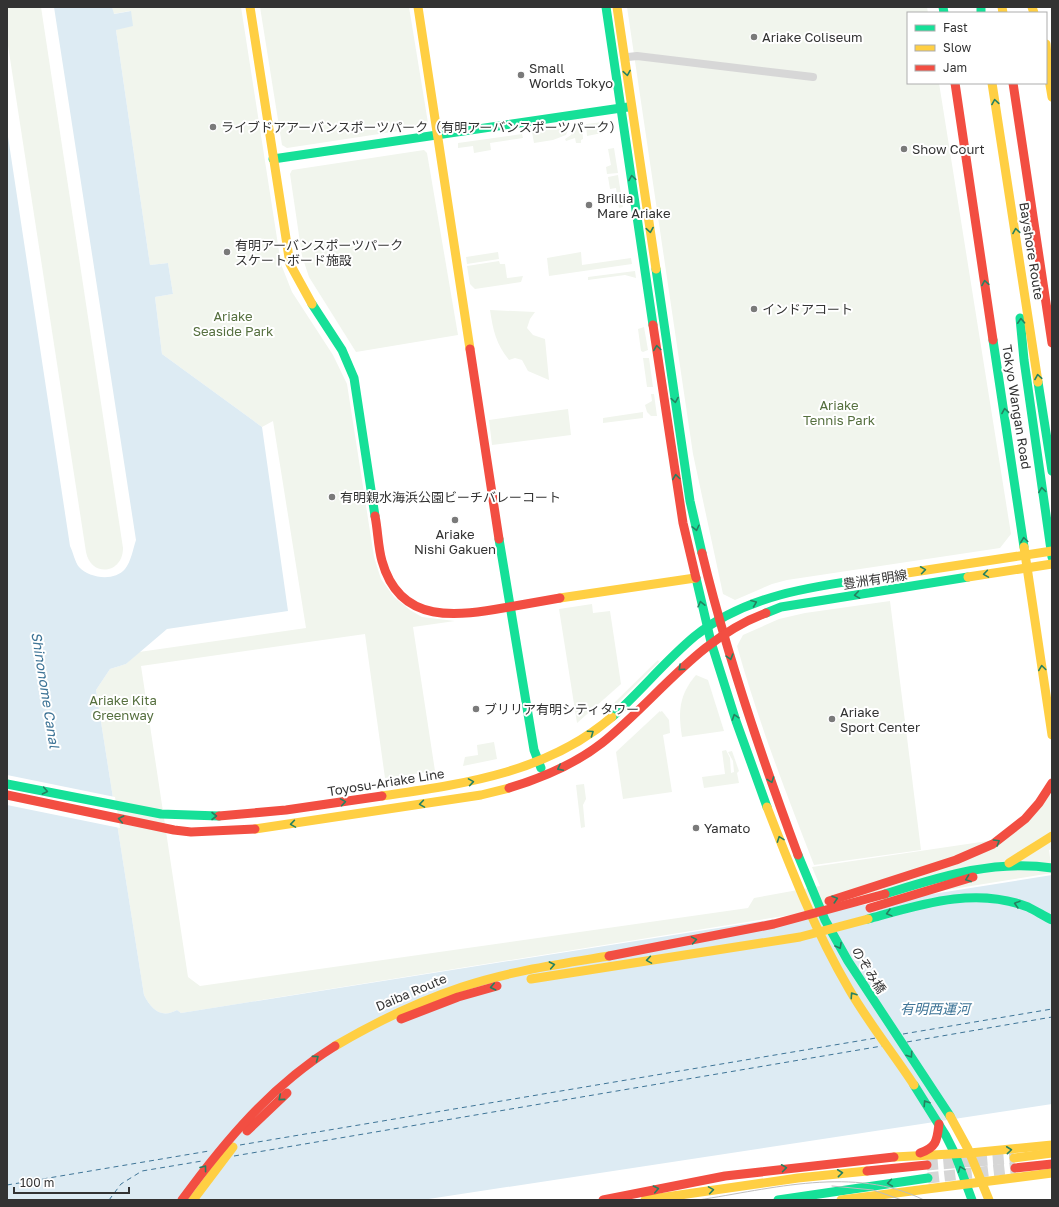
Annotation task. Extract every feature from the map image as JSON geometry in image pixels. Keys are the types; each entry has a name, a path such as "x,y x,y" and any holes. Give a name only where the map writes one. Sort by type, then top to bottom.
{"main road":[{"path":"250,7 290,264 305,296 347,359 356,385 382,561 388,577 401,596 411,604 433,613 462,613 695,578"},
{"path":"418,7 439,136 510,607 532,735 538,762 544,776"},
{"name":"のぞみ橋","path":"606,7 682,516 710,642 736,721 793,876 831,958 938,1124 942,1136 955,1154 972,1200"},
{"name":"のぞみ橋","path":"617,7 690,501 704,566 743,704 805,873 832,933 851,968 928,1081 960,1134 970,1153 989,1200"},
{"path":"1047,62 1052,97"},
{"path":"951,84 960,120"},
{"name":"Tokyo Wangan Road","path":"955,84 1052,735"},
{"name":"Bayshore Route","path":"992,84 1022,269 1052,471"},
{"name":"Bayshore Route","path":"1013,84 1052,343"},
{"path":"273,159 439,136 632,106"},
{"path":"1024,153 1032,180 1052,288"},
{"path":"1022,269 1020,318 1024,360 1052,557"},
{"name":"豊洲有明線","path":"719,620 738,609 780,594 819,586 1052,551"},
{"name":"豊洲有明線","path":"710,642 744,620 781,607 1052,564"},
{"name":"Toyosu-Ariake Line","path":"7,784 161,814 196,816 243,815 462,783 509,773 561,751 601,726 680,650 719,620"},
{"name":"Toyosu-Ariake Line","path":"7,795 159,827 191,832 220,833 243,831 481,795 513,788 544,776 581,757 601,744 710,642"},
{"path":"718,936 944,865 979,852 1004,838 1021,824 1036,808 1052,783"},
{"path":"196,816 194,822 196,827 211,828 220,833"},
{"path":"863,910 952,885 996,869 1027,853 1052,836"},
{"path":"718,936 811,916 972,869 1018,864 1052,868"},
{"path":"688,954 800,937 948,899 976,898 1003,901 1027,907 1052,920"},
{"path":"688,954 834,918"},
{"name":"Daiba Route","path":"182,1200 227,1139 271,1094 326,1051 367,1025 431,996 484,979 604,955 718,936"},
{"name":"Daiba Route","path":"194,1200 234,1145 278,1101 334,1057 378,1031 414,1013 486,989 550,976 688,954"},
{"path":"910,1155 929,1150 942,1136"},
{"path":"603,1200 733,1175 846,1160 910,1155 970,1153 1052,1145"},
{"path":"1014,1158 1052,1153"},
{"path":"1015,1168 1052,1164"},
{"path":"645,1200 798,1178 928,1165"},
{"path":"841,1200 1052,1173"},
{"path":"779,1200 928,1178"}],"street":[{"path":"628,57 637,56 813,77"},
{"path":"1047,62 1052,58"}],"green space":[{"path":"7,7 41,7 123,548 122,557 118,563 113,568 106,570 94,566 89,560 86,552 7,39"},
{"name":"Ariake Seaside Park","path":"112,7 241,7 281,264 292,292 333,355 347,384 374,557 381,579 394,597 410,610 422,617 455,621 413,627 435,771 385,778 365,634 141,666 188,977 200,986 748,908 754,898 820,886 812,867 1008,838 1050,792 1052,806 1052,849 1049,850 1052,873 181,1013 177,1010 171,1013 161,1013 153,1008 144,995 96,690 110,669 126,664 139,652 306,628 273,421 262,427 162,354 155,297 173,294 168,263 150,265 116,30 130,11 113,14"},
{"path":"260,7 409,7 428,123 425,127 287,148 282,145"},
{"name":"Ariake Tennis Park","path":"627,7 927,7 928,12 907,12 907,84 939,84 1011,534 1000,548 787,580 772,584 735,600 723,594 693,454"},
{"path":"603,122 607,126 602,133 587,136 586,124"},
{"path":"582,126 583,139 581,140 581,143 576,143 575,138 566,141 565,139 571,135 572,127"},
{"path":"569,127 566,135 553,140 534,143 532,132"},
{"path":"522,134 523,138 490,143 491,150 474,153 473,146 458,148 458,143"},
{"path":"614,148 618,173 607,174 606,167 611,165 608,149"},
{"path":"424,150 427,153 458,335 356,352 309,277 302,256 290,174 292,170"},
{"path":"618,175 623,207 619,208 616,188 610,189 608,177"},
{"path":"498,252 499,259 467,264 466,257"},
{"path":"581,252 582,265 631,258 632,264 549,276 547,258"},
{"path":"499,261 500,264 505,264 507,278 523,276 521,282 475,289 470,284 467,266"},
{"path":"635,271 636,278 625,275 588,280 588,277"},
{"path":"490,310 535,312 530,319 527,328 533,335 545,339 549,380 528,371 522,360 515,358 509,360 501,348 496,336"},
{"path":"644,327 648,350 643,352 641,351 638,329"},
{"path":"643,358 649,358 653,387 647,387"},
{"path":"651,394 654,394 657,416 651,416 647,412 645,405 652,401"},
{"path":"568,409 571,435 492,445 489,420"},
{"path":"643,412 643,418 603,423 603,418"},
{"name":"Ariake Sport Center","path":"890,601 921,850 814,865 763,729 737,646 743,635 779,619 805,613"},
{"path":"592,604 593,613 610,611 621,684 577,723 559,609"},
{"path":"658,660 659,662 611,710 609,708"},
{"path":"696,675 708,680 724,731 682,737 680,719 681,704 686,689"},
{"path":"660,711 662,711 669,720 670,733 663,735 672,792 623,799 616,752"},
{"path":"494,742 497,759 463,766 465,757 478,755 477,745"},
{"path":"726,750 730,758 731,773 734,772 733,761 728,752 732,751 739,771 737,773 739,783 704,788 702,777 725,774 722,751"},
{"path":"584,784 586,799 583,805 585,827 581,828 576,785"}],"water":[{"path":"54,7 112,7 114,14 131,11 133,26 116,30 150,265 168,263 173,294 155,297 162,354 262,427 288,611 167,629 126,664 110,669 96,690 144,995 150,1005 161,1013 171,1013 177,1010 181,1013 1052,875 1052,1104 422,1200 7,1200 7,130 70,546 75,560 83,571 95,576 108,577 115,576 125,569 136,540"}],"pier":[{"path":"7,775 115,797 120,828 7,805"}],"ferry route":[{"path":"903,1034 1052,1009"},
{"path":"907,1042 1052,1017"},
{"path":"240,1145 876,1038"},
{"path":"234,1156 882,1046"},
{"path":"7,1185 209,1151"},
{"path":"109,1200 121,1184 142,1171 202,1161"}],"tunnel":[{"path":"927,1165 1014,1158"},
{"path":"928,1178 1015,1168"}],"tram line":[{"path":"698,1200 784,1186 841,1182 870,1184 897,1190 924,1200"},
{"path":"832,1186 873,1190 902,1200"}],"traffic: fast":[{"path":"606,7 653,325"},
{"path":"943,7 944,12"},
{"path":"981,7 981,12"},
{"path":"273,159 628,107"},
{"path":"656,269 690,501 702,553"},
{"path":"312,304 342,350 354,378 375,516"},
{"path":"1020,318 1024,360 1052,557"},
{"path":"993,340 1024,547"},
{"path":"1038,382 1052,471"},
{"path":"499,539 534,750 541,768"},
{"path":"612,717 695,636 717,621 740,609 790,592 842,582 894,575"},
{"path":"766,613 781,607 968,577"},
{"path":"696,578 711,642 736,721 767,807"},
{"path":"7,784 161,814 219,816"},
{"path":"798,855 825,920 848,961 950,1116"},
{"path":"885,894 967,871 1009,866 1052,868"},
{"path":"868,919 907,908 947,900 988,898 1008,901 1028,907 1052,920"},
{"path":"914,1085 946,1136 955,1154 972,1200"},
{"path":"778,1200 928,1178"}],"traffic: slow":[{"path":"250,7 290,264 312,304"},
{"path":"418,7 470,349"},
{"path":"617,7 656,269"},
{"path":"1002,7 1003,12"},
{"path":"1032,7 1034,12"},
{"path":"1047,56 1048,68"},
{"path":"1047,67 1052,97"},
{"path":"992,84 1038,382"},
{"path":"1024,547 1052,735"},
{"path":"894,575 1052,551"},
{"path":"968,577 1052,564"},
{"path":"560,598 695,578"},
{"path":"382,796 443,786 503,773 560,751 587,736 612,717"},
{"path":"255,829 481,795 509,788"},
{"path":"767,807 804,900 825,945 864,1013 914,1085"},
{"path":"1009,863 1052,836"},
{"path":"531,979 800,937 868,919"},
{"path":"335,1046 397,1013 429,999 480,981 517,972 609,956"},
{"path":"950,1116 968,1149 989,1200"},
{"path":"894,1157 970,1153 1052,1145"},
{"path":"193,1200 233,1147"},
{"path":"1014,1158 1052,1153"},
{"path":"645,1200 798,1178 867,1171"},
{"path":"841,1200 1052,1173"}],"traffic: jam":[{"path":"955,84 993,340"},
{"path":"1013,84 1052,343"},
{"path":"653,325 683,523 696,578"},
{"path":"470,349 499,539"},
{"path":"375,516 382,561 391,582 402,597 417,606 433,612 451,614 470,613 560,598"},
{"path":"702,553 722,630 746,706 798,855"},
{"path":"509,788 558,770 592,751 622,726 679,671 719,638 742,624 766,613"},
{"path":"829,901 956,860 993,844 1025,819 1039,803 1052,783"},
{"path":"7,795 174,830 191,832 255,829"},
{"path":"219,816 286,810 382,796"},
{"path":"870,908 973,877"},
{"path":"609,956 774,924 885,894"},
{"path":"401,1019 458,997 497,986"},
{"path":"182,1200 215,1157 270,1096 312,1061 335,1046"},
{"path":"247,1131 287,1093"},
{"path":"920,1153 930,1148 937,1139 939,1124"},
{"path":"603,1200 725,1176 894,1157"},
{"path":"1015,1168 1052,1164"},
{"path":"867,1171 927,1165"}],"place":[{"name":"Ariake Coliseum","path":"754,37"},
{"name":"Small Worlds Tokyo","path":"521,75"},
{"name":"ライブドアアーバンスポーツパーク（有明アーバンスポーツパーク）","path":"213,127"},
{"name":"Show Court","path":"904,149"},
{"name":"Brillia Mare Ariake","path":"589,205"},
{"name":"有明アーバンスポーツパーク スケートボード施設","path":"227,252"},
{"name":"インドアコート","path":"754,309"},
{"name":"有明親水海浜公園ビーチバレーコート","path":"332,497"},
{"name":"Ariake Nishi Gakuen","path":"455,520"},
{"name":"ブリリア有明シティタワー","path":"476,709"},
{"name":"Ariake Sport Center","path":"832,719"},
{"name":"Yamato","path":"696,828"}],"water label":[{"name":"Shinonome Canal","path":"46,690"},
{"name":"有明西運河","path":"935,1008"}],"park label":[{"name":"Ariake Kita Greenway","path":"123,708"}]}
